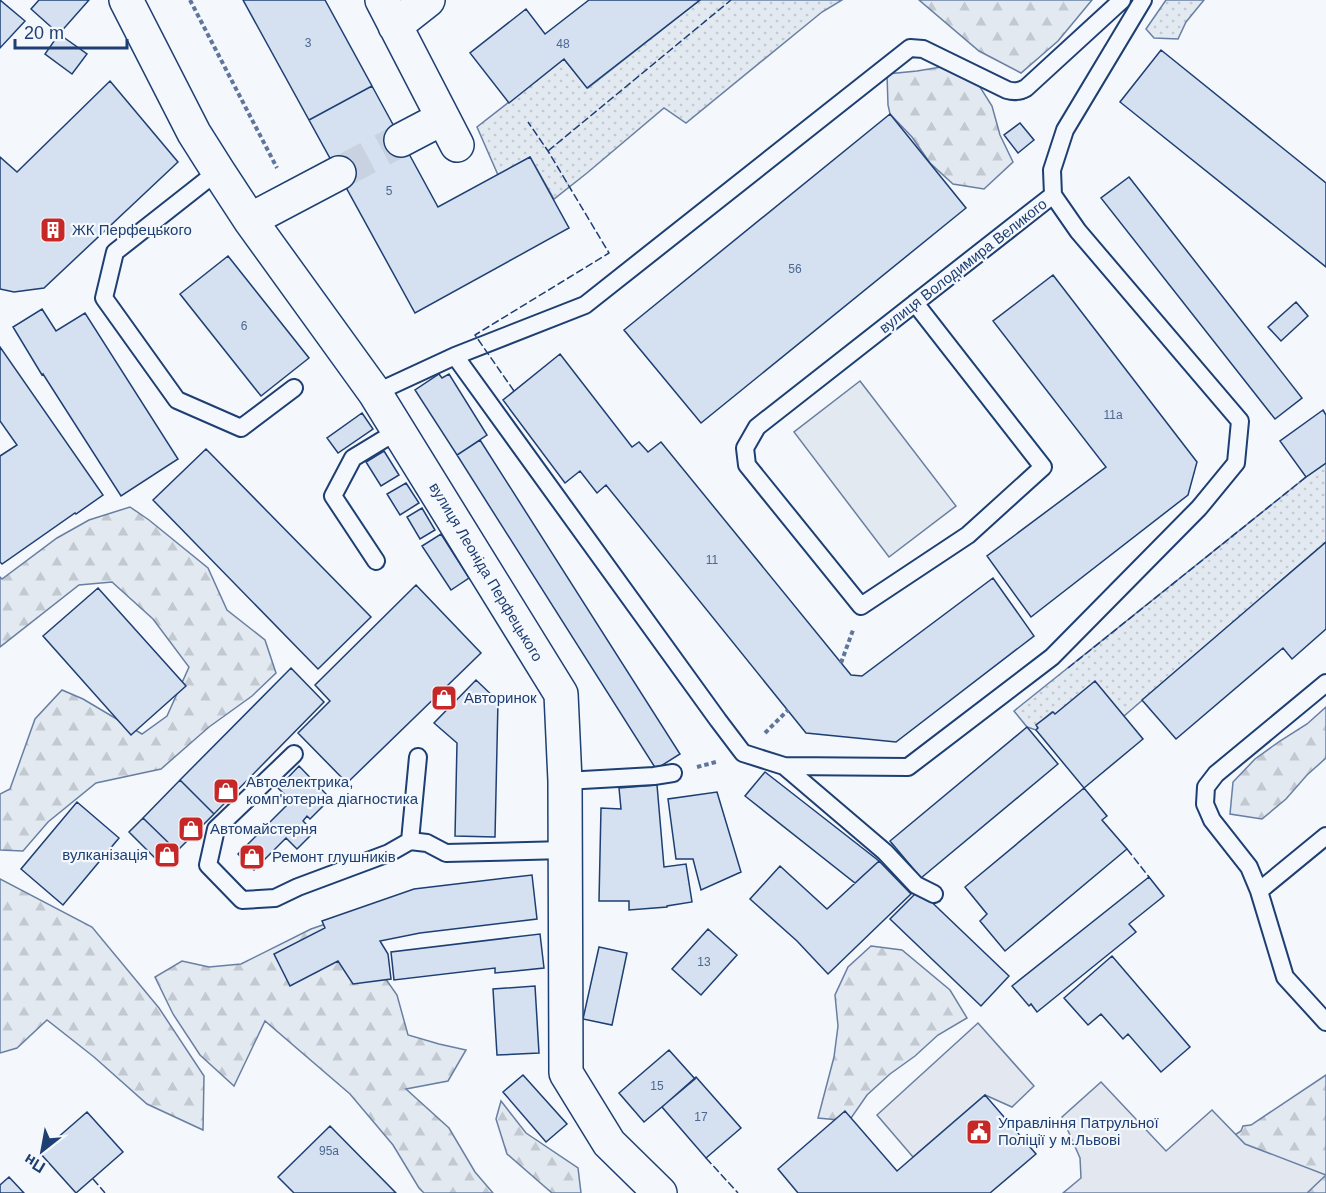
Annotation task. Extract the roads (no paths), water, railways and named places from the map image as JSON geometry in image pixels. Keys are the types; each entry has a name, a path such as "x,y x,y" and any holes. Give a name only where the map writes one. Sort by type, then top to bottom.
{"street":[{"name":"вулиця Леоніда Перфецького","path":"126,0 194,133 250,220 375,393 561,694 566,781 566,1073 609,1143 660,1193"},
{"path":"401,140 450,131 389,13 428,0"},
{"path":"250,220 339,173"}],"lane":[{"path":"375,393 455,356 585,305 910,48 923,49 1007,90 1020,91 1122,0"},
{"name":"вулиця Володимира Великого","path":"915,303 1043,466 968,535 861,606 747,465 745,448 757,427 915,303 1053,195 1052,170 1065,130 1143,0"},
{"path":"218,171 115,252 104,298 177,400 241,428 294,388"},
{"path":"455,356 743,753 784,766 908,767 1052,657 1199,508 1236,463 1240,421 1078,231 1053,195"},
{"path":"376,561 333,496 353,458 399,430"},
{"path":"1326,684 1216,774 1206,787 1205,804 1212,820 1249,867 1285,977 1326,1022"},
{"path":"294,754 216,829 208,865 242,900 274,898 298,886 389,853 410,841 427,843 446,853 565,850"},
{"path":"410,841 418,757"},
{"path":"784,766 885,852 916,885 934,894"},
{"path":"566,781 673,773"},
{"path":"1258,891 1326,836"}],"tunnel":[{"path":"339,173 401,140"}],"place":[{"name":"ЖК Перфецького","path":"53,230"},
{"name":"Авторинок","path":"444,698"},
{"name":"Автоелектрика, комп'ютерна діагностика","path":"226,791"},
{"name":"Автомайстерня","path":"191,829"},
{"name":"вулканізація","path":"167,855"},
{"name":"Ремонт глушників","path":"252,857"},
{"name":"Управління Патрульної Поліції у м.Львові","path":"979,1132"}]}
